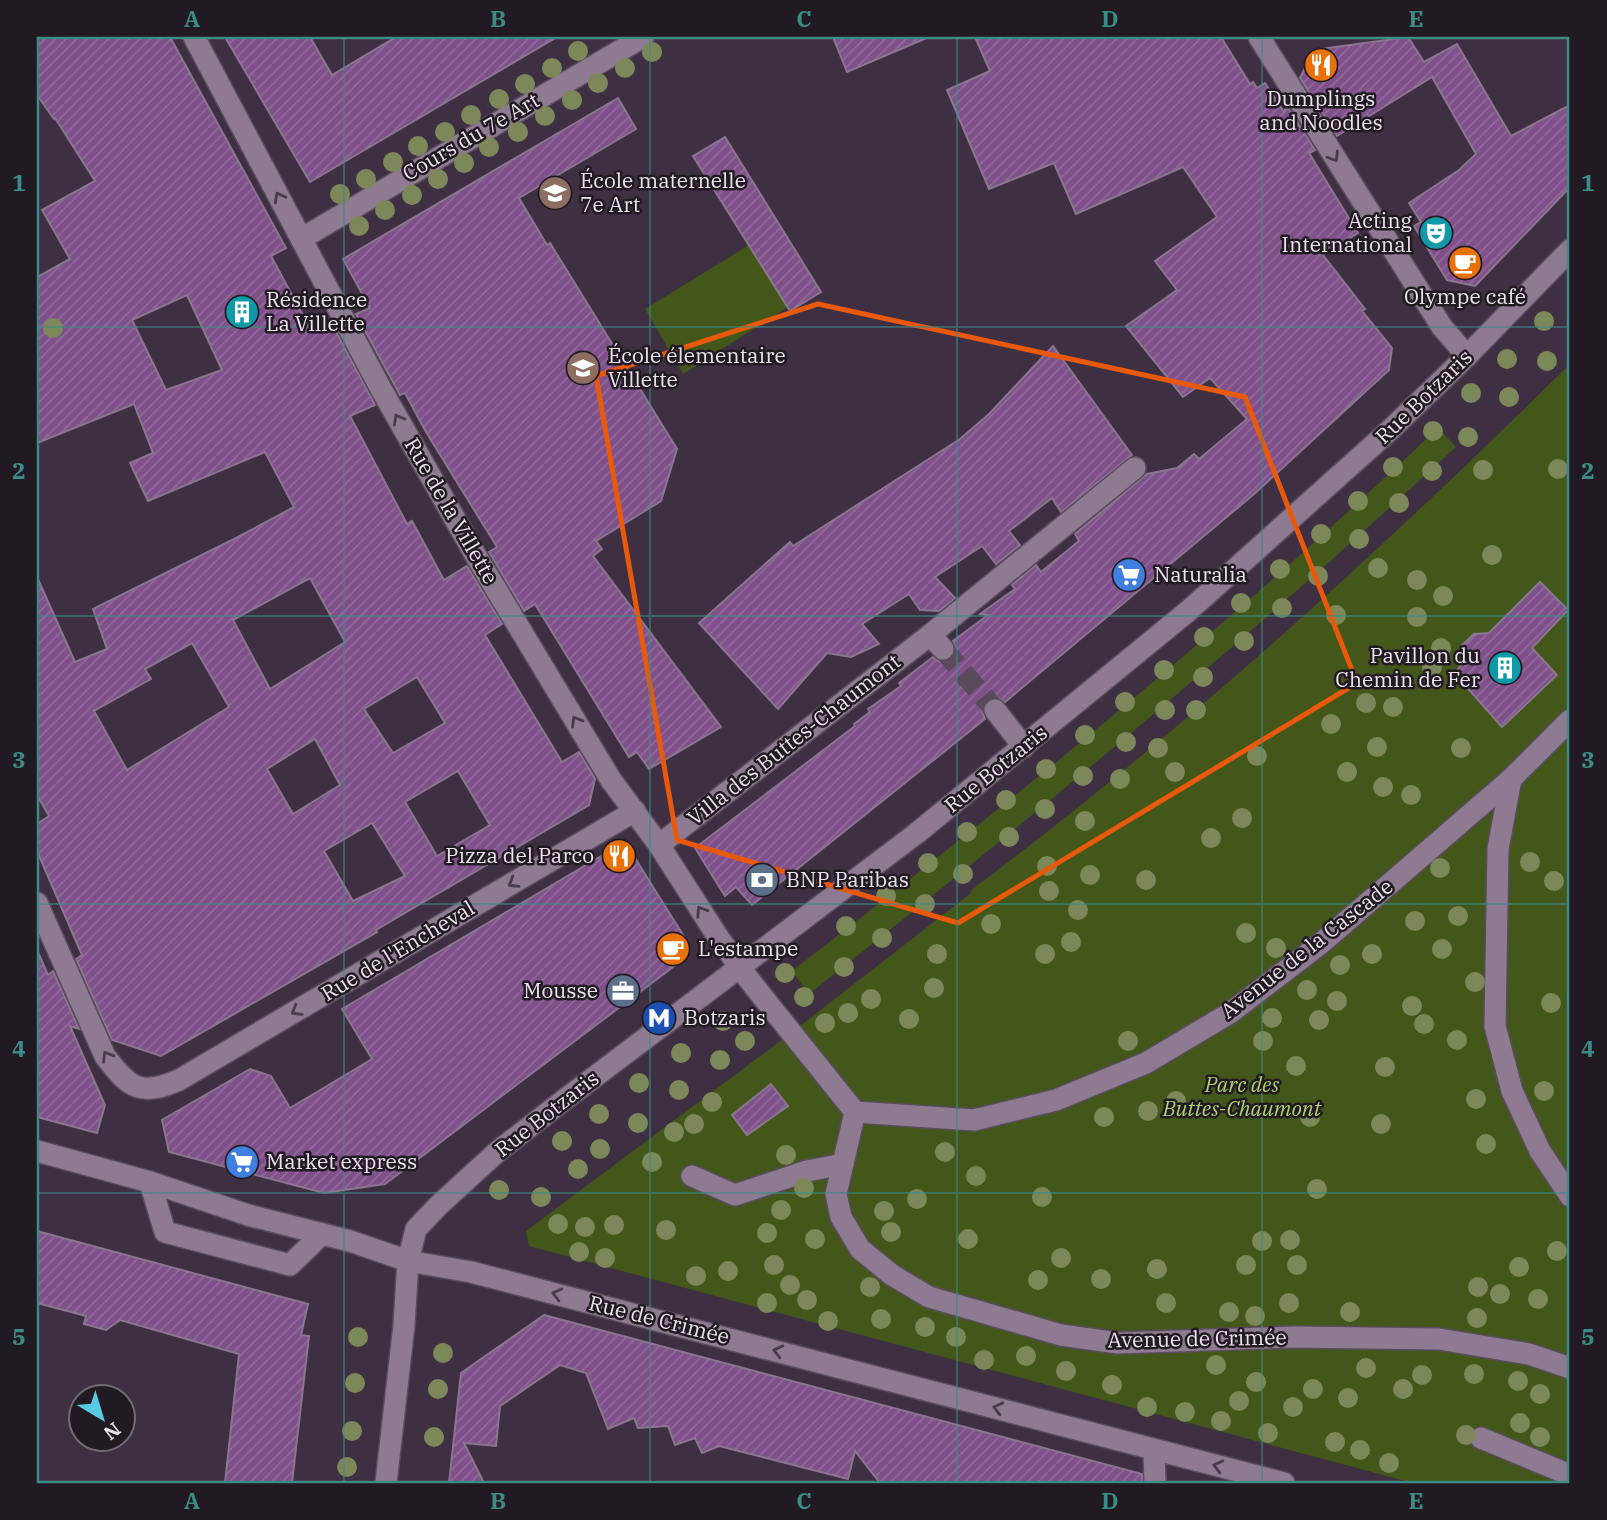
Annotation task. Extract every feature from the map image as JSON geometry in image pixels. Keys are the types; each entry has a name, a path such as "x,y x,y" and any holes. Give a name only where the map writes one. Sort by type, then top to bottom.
{"street":[{"name":"Rue de la Villette","path":"194,37 381,389 476,556 611,780 659,845 740,967"},
{"name":"Cours du 7e Art","path":"301,239 643,37"},
{"path":"1259,37 1441,327 1467,356"},
{"name":"Rue Botzaris","path":"386,1483 404,1325 408,1261 416,1229 439,1205 497,1152 917,833 1198,603 1342,475 1467,356 1570,250"},
{"name":"Villa des Buttes-Chaumont","path":"659,845 936,642 1135,468"},
{"path":"995,710 1024,747"},
{"name":"Avenue de la Cascade","path":"855,1112 974,1120 1056,1100 1146,1063 1230,1013 1319,945 1511,779 1570,720"},
{"path":"1511,779 1499,849 1494,1026 1512,1091 1540,1151 1570,1196"},
{"name":"Rue de l'Encheval","path":"37,903 105,1056 119,1075 133,1086 145,1090 160,1088 179,1080 635,811"},
{"path":"740,967 855,1112"},
{"name":"Avenue de Crimée","path":"855,1112 836,1194 841,1217 860,1249 892,1275 929,1297 1061,1335 1118,1343 1295,1337 1439,1339 1529,1354 1570,1368"},
{"name":"Rue de Crimée","path":"37,1151 150,1182 248,1215 322,1234 408,1261 471,1272 1284,1483"},
{"path":"692,1176 735,1195 807,1171 843,1164"},
{"path":"150,1182 165,1232 290,1265 322,1234"},
{"path":"1481,1438 1570,1475"},
{"path":"1154,1450 1155,1483"}],"highlighted area":[{"path":"818,304 1245,397 1357,683 958,923 677,840 596,376"}],"green space":[{"path":"749,245 788,307 683,374 645,309"},
{"name":"Parc des Buttes-Chaumont","path":"1570,364 1570,1483 1413,1483 529,1246 526,1231 791,1033 971,893 970,891 1126,769 1203,704 1353,571"},
{"path":"1438,428 1456,447 1378,519 1138,727 809,994 792,971 1041,775 1203,640"}],"building":[{"path":"37,37 170,37 286,248 271,256 312,332 332,324 375,405 350,416 407,524 412,521 444,580 467,566 502,624 485,635 562,762 579,752 595,779 589,805 376,930 377,932 161,1056 112,1040 76,959 82,955 37,851 37,824 49,816 37,795 37,577 75,662 107,649 93,609 294,507 265,452 148,501 130,463 153,453 134,404 37,443 37,277 70,259 42,210 95,181 37,95","holes":["187,295 222,370 166,390 132,320","310,578 345,642 270,689 233,620","192,643 229,707 127,770 94,711 151,679 145,669","417,677 445,723 393,753 364,709","315,739 340,785 293,814 267,769","458,771 490,825 437,856 405,802","372,823 405,876 353,901 324,851"]},
{"path":"225,37 310,37 332,75 396,37 557,37 310,182"},
{"path":"833,37 929,37 847,72"},
{"path":"975,37 1221,37 1250,84 1253,82 1257,88 1265,83 1284,112 1287,106 1315,150 1309,153 1358,233 1323,255 1392,348 1389,370 1253,495 1005,702 994,697 986,700 982,711 985,719 752,905 736,887 725,896 695,848 855,726 854,724 870,712 868,709 901,686 899,683 933,657 940,662 951,659 956,652 953,641 988,615 980,614 1015,589 1012,585 1036,565 1041,572 1079,541 1075,534 1147,474 1177,468 1194,454 1199,459 1247,419 1210,378 1183,397 1126,326 1177,290 1155,261 1217,217 1183,167 1076,214 1054,163 989,189 947,90 990,71"},
{"path":"1408,37 1424,62 1457,44 1511,136 1570,105 1570,187 1475,286 1447,280 1414,226 1421,222 1409,203 1459,170 1476,154 1432,77 1337,136 1300,78 1314,50"},
{"path":"618,98 636,129 519,198 547,245 550,243 677,449 661,501 596,541 602,549 593,556 721,727 649,769 637,752 629,757 535,604 524,611 489,552 497,547 405,393 400,395 356,314 370,308 343,259"},
{"path":"725,137 821,292 790,311 693,156"},
{"path":"1053,346 1132,455 1061,512 1052,498 1009,531 1020,545 996,564 982,546 935,577 955,598 939,611 920,610 909,594 862,624 879,644 851,657 827,653 778,709 699,623 790,542 793,546 960,439 989,414"},
{"name":"Pavillon du Chemin de Fer","path":"1540,582 1568,610 1532,648 1557,675 1502,727 1455,674 1463,662 1460,647 1474,634 1489,633"},
{"path":"625,842 688,943 685,958 385,1184 324,1193 169,1152 162,1120 250,1069 271,1076 290,1108 372,1059 342,1009"},
{"path":"37,950 48,975 53,971 79,1029 70,1026 105,1105 97,1133 37,1117"},
{"path":"771,1084 788,1106 747,1135 732,1115"},
{"path":"37,1231 308,1304 301,1335 309,1336 292,1483 225,1483 239,1354 120,1320 106,1330 84,1324 86,1316 37,1303"},
{"path":"544,1315 1142,1474 1142,1483 880,1483 855,1451 848,1479 719,1446 702,1453 695,1438 675,1445 668,1426 638,1428 634,1418 608,1429 586,1373 560,1365 500,1406 496,1446 464,1443 484,1483 449,1483 461,1373"}],"tunnel":[{"path":"943,649 995,710"}],"place":[{"name":"Dumplings and Noodles","path":"1321,65"},
{"name":"École maternelle 7e Art","path":"555,193"},
{"name":"Acting International","path":"1436,233"},
{"name":"Olympe café","path":"1465,263"},
{"name":"Résidence La Villette","path":"242,312"},
{"name":"École élementaire Villette","path":"583,368"},
{"name":"Naturalia","path":"1129,575"},
{"name":"Pavillon du Chemin de Fer","path":"1505,668"},
{"name":"Pizza del Parco","path":"619,856"},
{"name":"BNP Paribas","path":"762,880"},
{"name":"L'estampe","path":"673,949"},
{"name":"Mousse","path":"623,991"},
{"name":"Botzaris","path":"659,1018"},
{"name":"Market express","path":"242,1162"}]}
